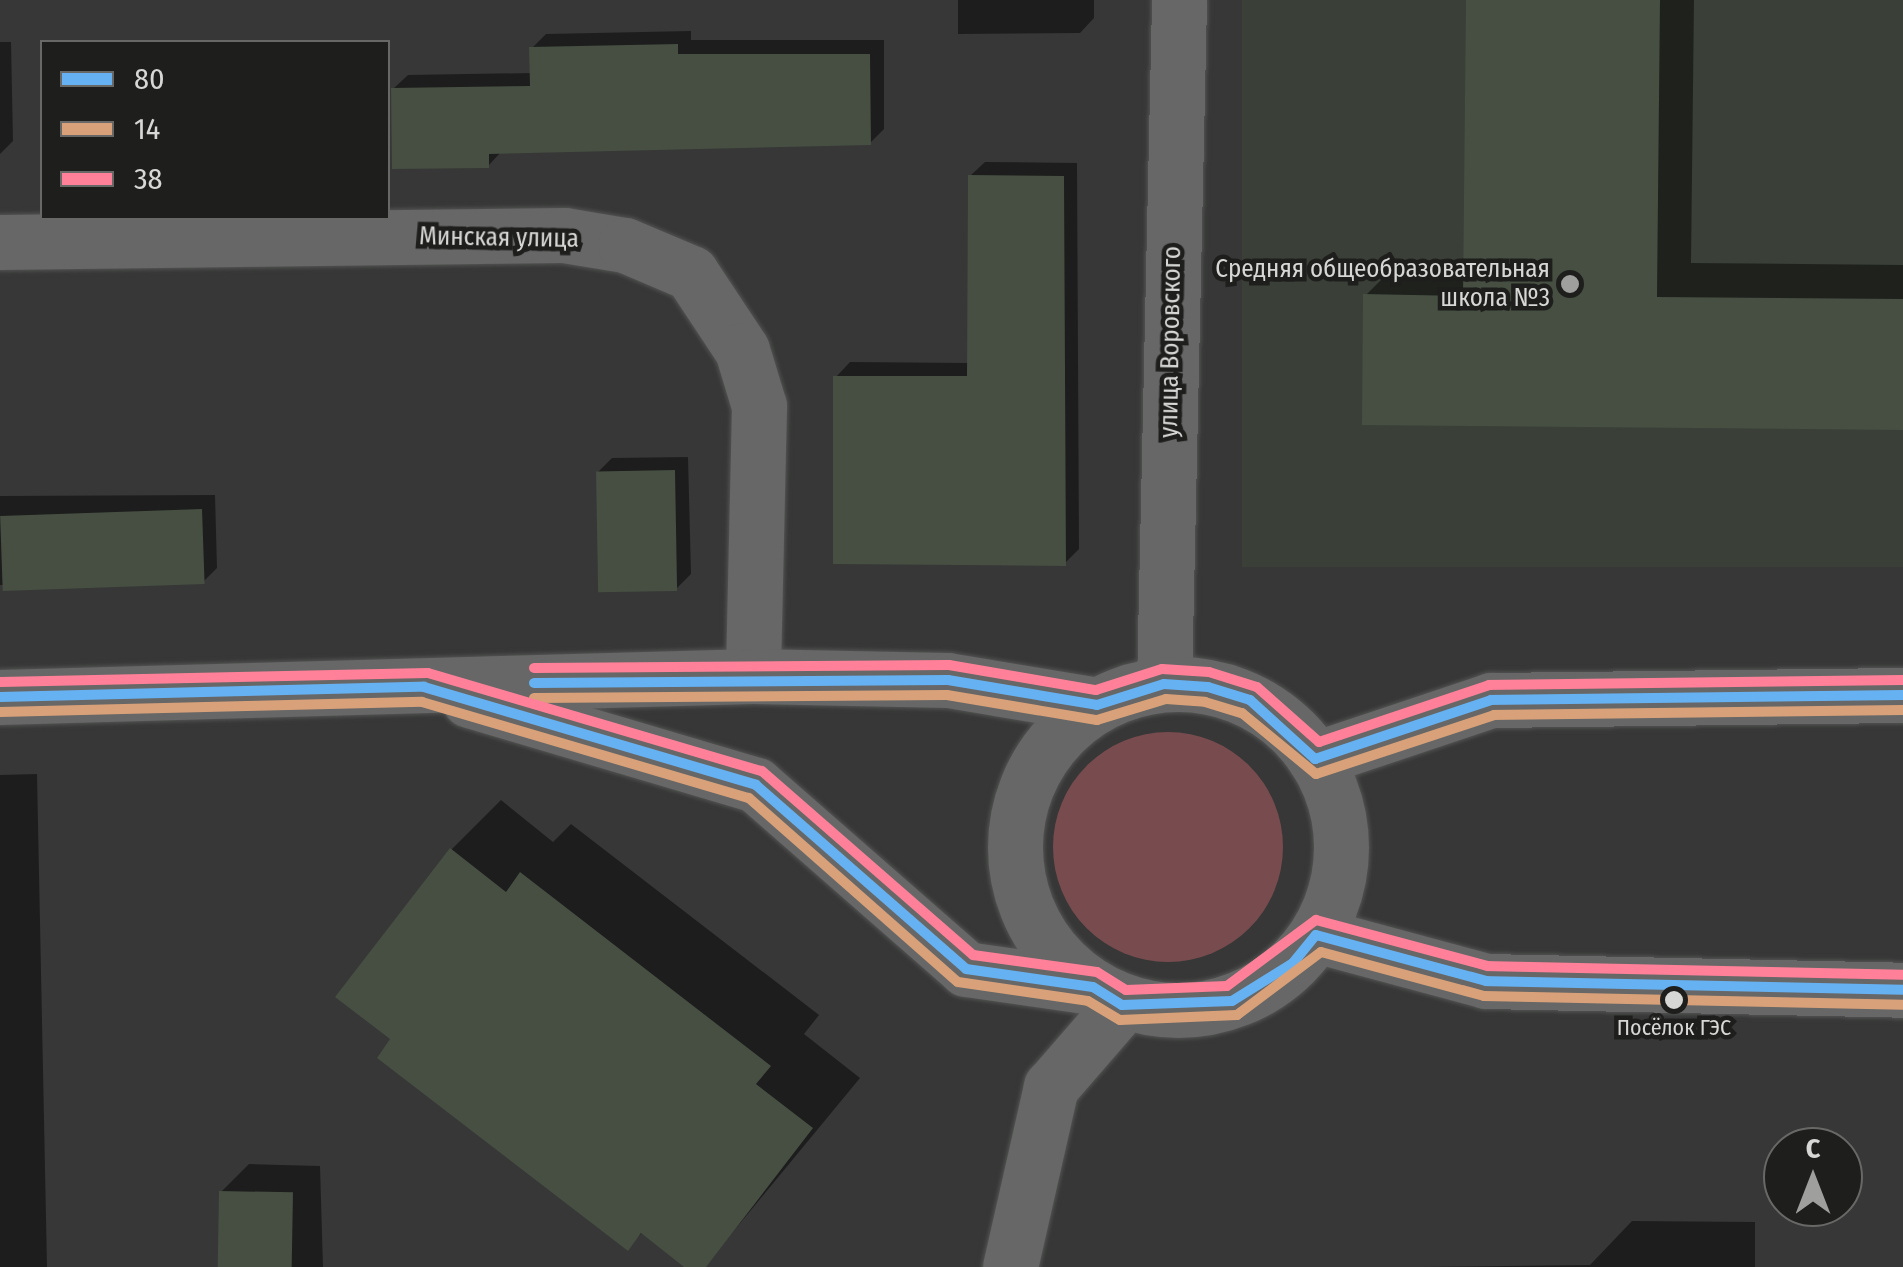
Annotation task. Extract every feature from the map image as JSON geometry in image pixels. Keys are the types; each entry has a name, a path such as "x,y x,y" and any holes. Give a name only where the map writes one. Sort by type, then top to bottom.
{"street":[{"name":"улица Воровского","path":"1164,684 1180,0"},
{"name":"Минская улица","path":"0,242 564,234 625,245 691,273 742,350 759,406 753,676"},
{"path":"0,697 753,676 948,680 1098,706"},
{"path":"424,687 756,785 966,969 1108,996 1232,1001 1292,964 1316,936 1332,902 1340,828 1315,758 1250,700 1164,684 1098,706 1036,765 1014,849 1037,932 1108,996"},
{"path":"1315,758 1490,700 1903,695"},
{"path":"1316,936 1486,981 1903,990"},
{"path":"1010,1267 1051,1087 1108,996"}],"shaded area":[{"name":"Средняя общеобразовательная школа №3","path":"1242,0 1903,0 1903,567 1242,567"},
{"path":"1168,732 1212,741 1249,766 1274,803 1283,847 1274,891 1249,928 1212,953 1168,962 1124,953 1087,928 1062,891 1053,847 1062,803 1087,766 1124,741"}],"building":[{"path":"1466,0 1660,0 1657,297 1903,299 1903,430 1362,425 1363,294 1463,296"},
{"path":"678,44 678,54 870,54 871,145 489,154 489,168 392,169 391,88 530,86 529,47"},
{"path":"968,175 1064,176 1066,566 833,564 833,376 967,376"},
{"path":"675,470 677,591 598,592 596,471"},
{"path":"202,509 205,584 3,591 0,516"},
{"path":"450,848 506,892 520,872 771,1066 756,1084 813,1128 706,1267 684,1267 641,1233 628,1251 377,1058 390,1039 335,997"},
{"path":"219,1191 293,1192 292,1267 218,1267"}],"transit line":[{"name":"38","path":"534,668 949,665 1096,690 1162,669 1209,672 1257,687 1319,742 1489,685 1903,680"},
{"name":"38","path":"0,682 428,673 762,771 973,955 1097,972 1126,990 1227,986 1316,920 1488,966 1903,975"},
{"name":"80","path":"534,683 948,680 1097,705 1164,684 1208,687 1250,700 1315,759 1491,700 1903,695"},
{"name":"80","path":"0,697 424,687 756,785 966,969 1093,987 1122,1005 1232,1001 1293,963 1316,935 1486,981 1903,990"},
{"name":"14","path":"534,698 947,695 1097,720 1166,699 1205,702 1242,713 1316,774 1494,715 1903,710"},
{"name":"14","path":"0,712 422,702 749,798 958,982 1088,1001 1120,1020 1237,1015 1321,952 1484,996 1903,1005"}],"place":[{"name":"Средняя общеобразовательная школа №3","path":"1570,284"},
{"name":"Посёлок ГЭС","path":"1674,1000"}]}
